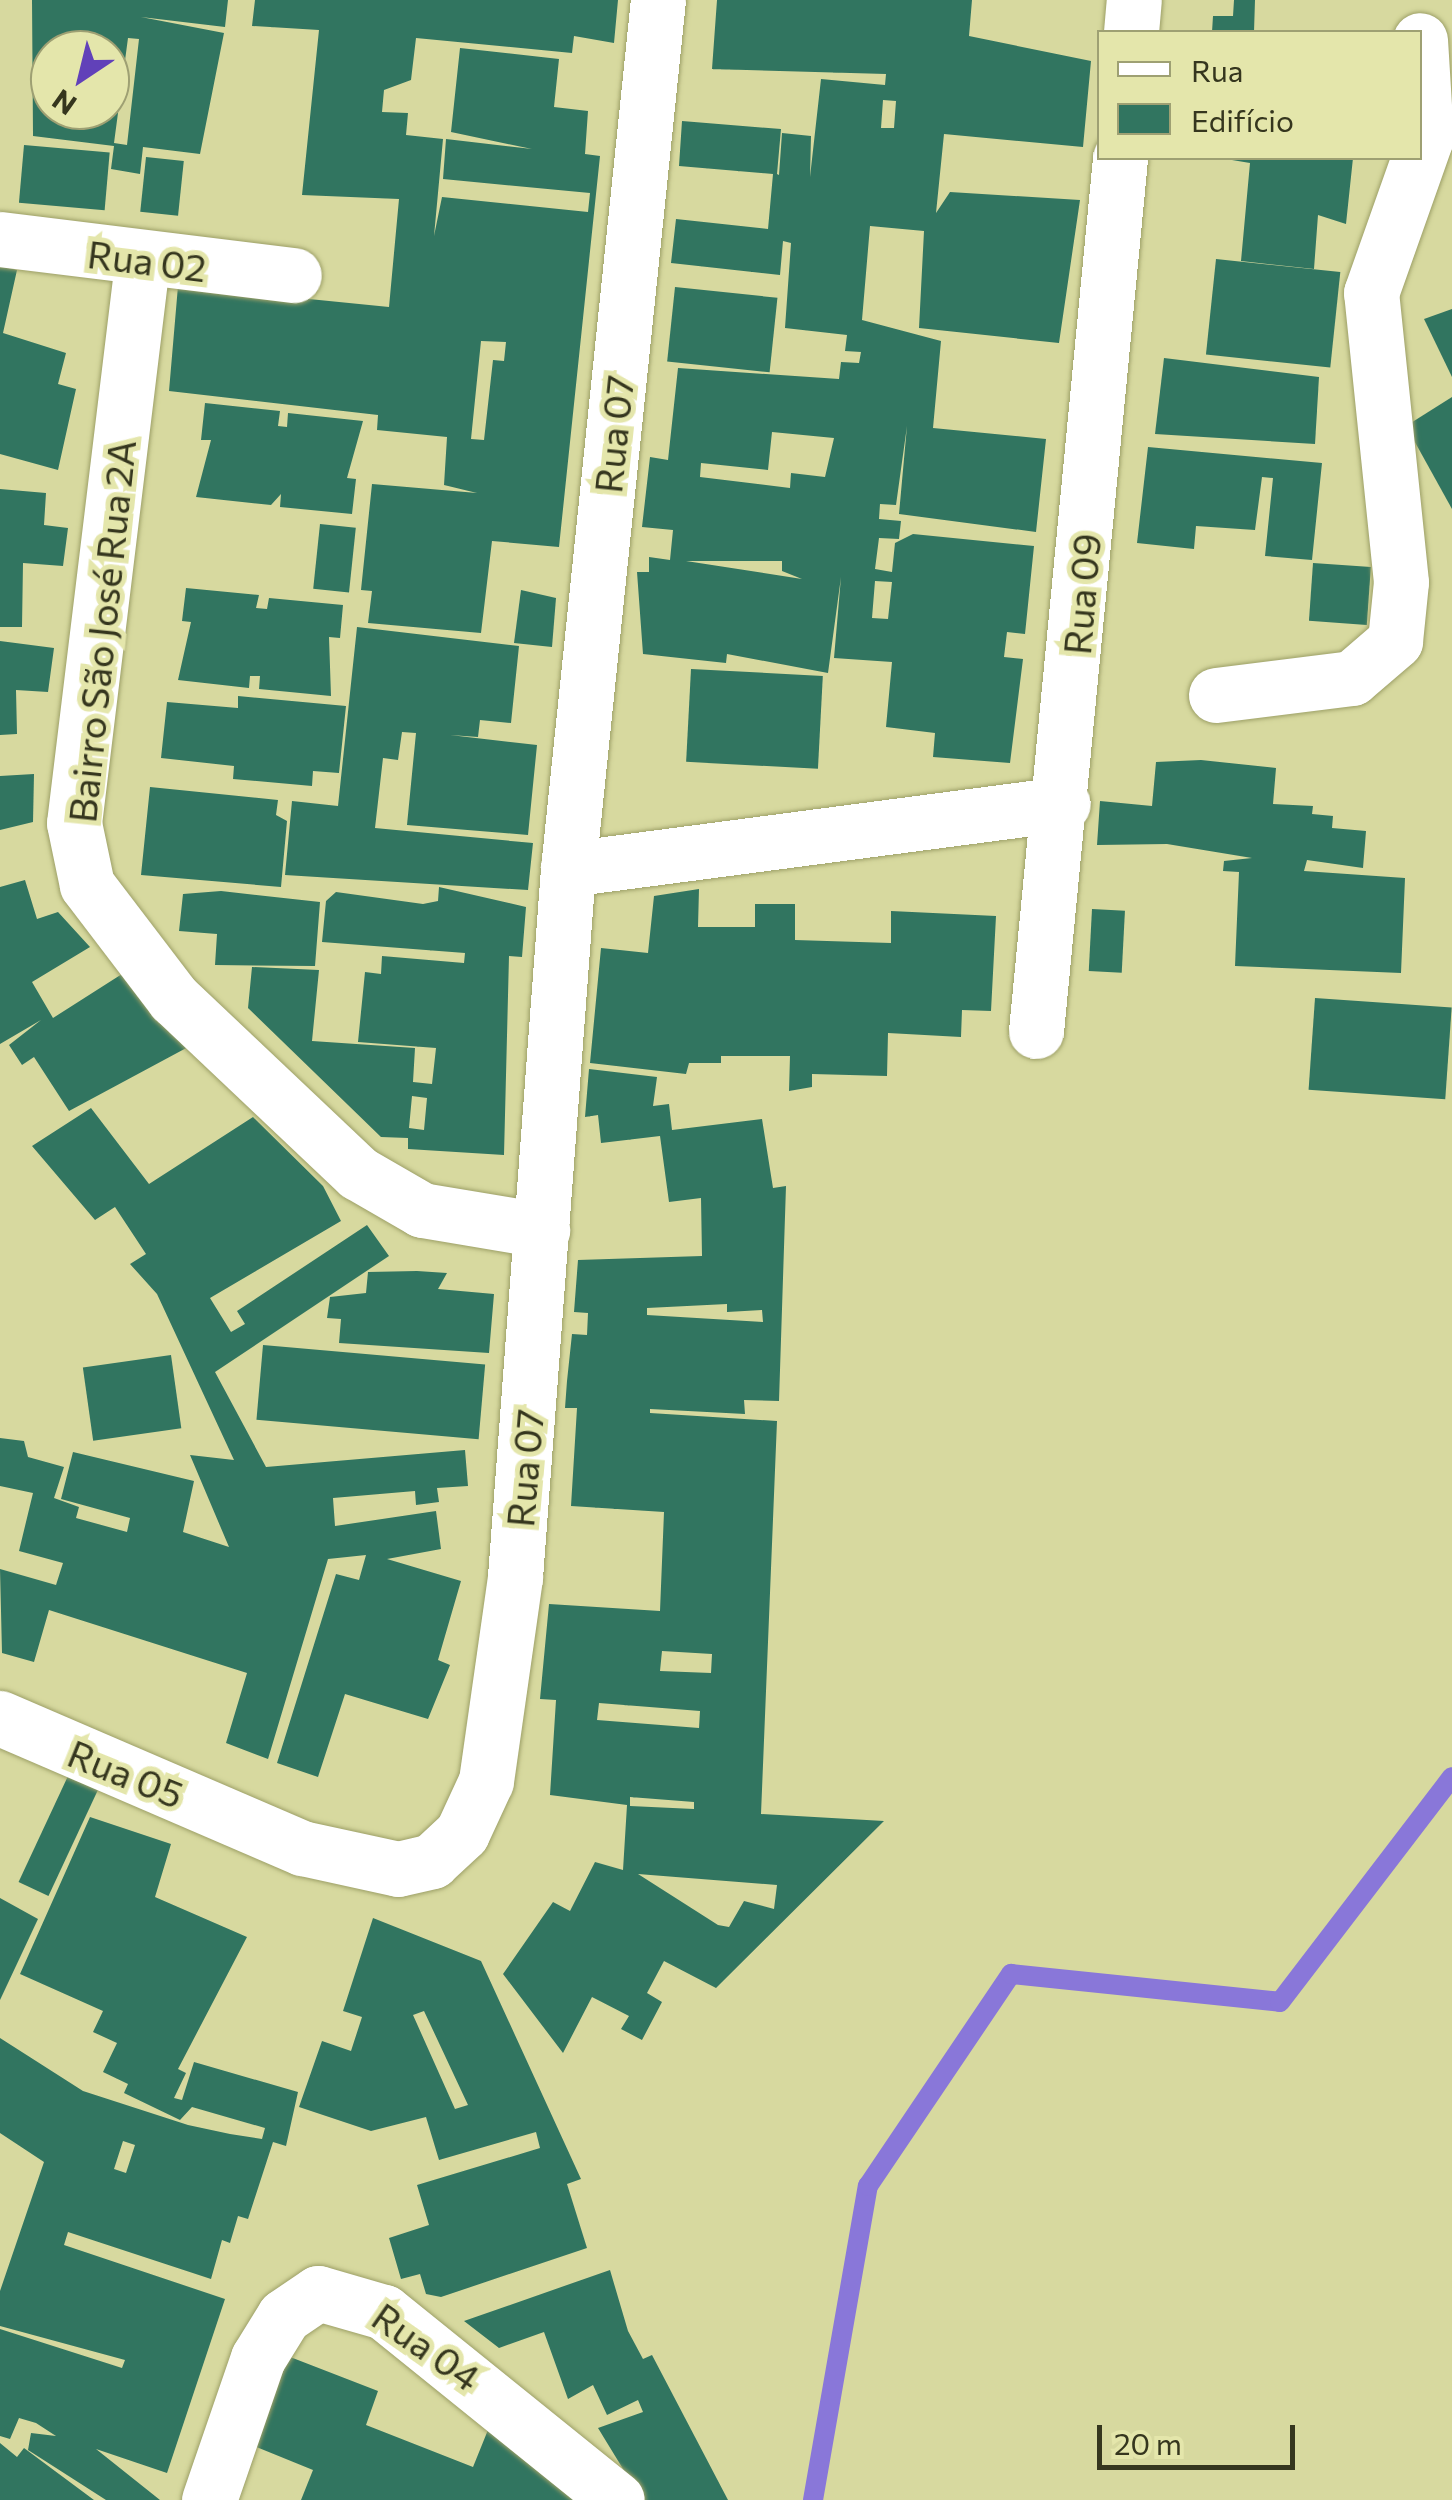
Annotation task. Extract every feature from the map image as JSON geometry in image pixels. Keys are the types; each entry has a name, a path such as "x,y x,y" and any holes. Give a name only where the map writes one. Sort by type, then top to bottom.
{"street":[{"name":"Rua 07","path":"253,1824 302,1848 398,1869 432,1861 462,1833 486,1781 500,1706 542,1230 568,869 658,0"},
{"path":"1132,30 1134,0"},
{"path":"1411,0 1418,30"},
{"path":"1422,80 1426,138 1422,149"},
{"name":"Rua 09","path":"1036,1031 1063,804 1120,160"},
{"path":"1216,695 1352,678 1395,642 1401,582 1371,294 1418,160"},
{"name":"Rua 02","path":"0,238 142,263 294,276"},
{"name":"Bairro São José Rua 2A","path":"142,263 74,823 87,885 174,999 358,1173 422,1210 542,1230"},
{"path":"568,869 1063,804"},
{"name":"Rua 05","path":"0,1718 253,1824"},
{"name":"Rua 04","path":"209,2500 258,2358 284,2316 318,2293 384,2312 618,2500"}],"building":[{"path":"32,0 228,0 225,27 141,17 224,33 200,154 143,147 140,174 111,169 114,146 33,136 33,130 116,130 114,143 127,145 139,39 130,38 130,30 32,30"},
{"path":"255,0 618,0 614,43 574,36 572,53 416,38 411,80 384,90 382,112 408,113 406,135 443,139 434,236 442,197 588,212 590,193 443,179 446,139 532,149 451,132 460,48 559,59 554,107 588,111 585,154 600,156 559,547 492,541 481,633 368,623 372,591 361,590 372,484 477,493 444,485 447,437 377,430 378,415 169,391 178,286 389,307 399,199 302,195 319,30 252,26","holes":["481,341 506,342 504,361 493,360 484,440 471,439"]},
{"path":"717,0 972,0 969,36 1091,61 1083,147 944,134 936,213 950,192 1080,200 1059,343 919,328 924,231 870,226 862,320 941,341 933,428 1046,439 1036,532 899,514 907,426 896,505 880,504 879,519 901,521 899,539 879,538 875,569 892,572 895,543 913,534 1034,546 1025,634 1007,632 1004,657 1023,659 1010,763 933,757 935,733 886,727 892,662 834,658 841,577 828,673 727,654 726,663 643,654 637,572 649,572 649,557 670,560 673,530 642,527 650,457 668,460 678,368 839,379 841,362 859,363 861,352 845,351 847,335 785,328 791,243 783,241 780,275 671,263 676,219 768,229 773,174 679,166 682,121 781,129 779,175 782,133 811,136 810,177 821,79 885,85 886,74 712,69","holes":["883,100 896,101 894,128 881,128","772,432 834,438 825,477 791,473 790,488 700,477 701,463 768,470","686,561 782,561 782,571 802,579","875,581 892,582 888,619 872,618"]},
{"path":"1234,0 1255,0 1254,30 1212,30 1213,16 1233,16"},
{"path":"24,145 110,152 105,210 19,203"},
{"path":"146,157 184,161 178,216 140,212"},
{"path":"1232,160 1353,160 1346,224 1318,215 1314,269 1241,261 1250,163"},
{"path":"1216,259 1340,272 1330,368 1206,354"},
{"path":"0,266 17,270 3,333 66,353 58,384 76,389 58,470 0,454"},
{"path":"675,287 777,298 770,372 667,362"},
{"path":"1452,309 1452,377 1424,319"},
{"path":"1164,358 1319,377 1315,444 1155,434"},
{"path":"1452,397 1452,509 1406,426"},
{"path":"205,403 280,411 278,426 287,427 288,413 363,421 347,478 356,479 352,514 280,507 281,494 271,505 196,497 211,440 201,440"},
{"path":"1148,447 1322,463 1312,560 1265,556 1273,478 1262,477 1255,530 1196,526 1194,549 1137,543"},
{"path":"0,489 46,493 44,525 68,528 63,566 23,563 22,627 0,627"},
{"path":"320,524 356,528 349,592 313,589"},
{"path":"1313,563 1371,567 1367,625 1309,621"},
{"path":"186,588 259,595 256,608 267,609 269,598 343,605 340,638 329,637 331,696 259,689 260,676 250,676 249,688 178,680 191,622 182,621"},
{"path":"521,590 556,598 552,647 514,643"},
{"path":"357,627 519,646 511,723 480,720 478,737 450,735 537,745 528,835 407,825 416,733 402,732 398,760 383,758 375,828 533,843 528,890 285,875 292,801 338,806"},
{"path":"0,641 54,648 48,692 16,690 17,734 0,735"},
{"path":"691,669 823,676 818,769 686,762"},
{"path":"238,696 346,706 339,773 313,771 312,786 233,779 234,766 161,758 167,702 238,708"},
{"path":"1201,760 1276,768 1273,804 1313,806 1312,814 1333,816 1332,828 1366,831 1363,868 1307,860 1304,871 1405,878 1401,973 1235,966 1239,872 1223,871 1224,861 1252,858 1167,844 1097,845 1100,801 1152,806 1156,762"},
{"path":"34,774 33,822 0,830 0,776"},
{"path":"150,787 278,800 276,815 287,821 281,887 141,875"},
{"path":"25,880 37,919 58,912 90,947 32,982 53,1018 122,974 190,1046 69,1111 34,1057 22,1065 9,1045 41,1020 0,1044 0,887"},
{"path":"439,887 526,907 522,957 509,956 504,1155 408,1149 408,1138 381,1137 248,1008 252,967 319,970 312,1041 415,1048 413,1082 432,1084 436,1048 358,1042 365,972 381,974 382,956 464,963 465,953 322,942 326,901 336,892 423,904 438,901","holes":["412,1096 427,1098 424,1130 409,1128"]},
{"path":"699,889 698,927 755,927 755,904 795,904 795,940 891,943 891,911 996,916 991,1011 962,1010 961,1037 888,1033 887,1076 812,1074 812,1087 789,1091 790,1056 721,1056 721,1063 689,1063 686,1074 590,1063 601,948 648,953 654,896"},
{"path":"221,891 320,902 315,966 215,965 217,934 179,931 183,894"},
{"path":"1092,909 1125,911 1122,973 1089,971"},
{"path":"1315,998 1452,1008 1445,1099 1309,1090"},
{"path":"589,1069 657,1077 653,1106 669,1104 672,1130 762,1119 773,1188 786,1186 779,1401 744,1400 745,1414 650,1409 650,1413 777,1421 761,1814 884,1821 716,1988 664,1961 647,1993 662,2002 642,2040 621,2029 629,2016 592,1997 563,2053 503,1974 553,1902 570,1911 595,1862 623,1870 627,1805 550,1795 556,1700 540,1699 549,1604 660,1611 664,1512 571,1506 577,1408 565,1408 567,1381 572,1334 587,1335 588,1313 574,1312 578,1260 702,1256 701,1198 669,1202 660,1136 601,1143 598,1115 585,1117","holes":["727,1304 727,1312 762,1310 763,1322 647,1315 647,1308","662,1651 712,1654 711,1673 660,1671","599,1703 700,1711 699,1728 597,1720","630,1797 694,1802 694,1809 630,1806","638,1874 777,1885 774,1909 744,1901 729,1927 718,1925"]},
{"path":"91,1108 149,1184 253,1117 323,1186 341,1221 210,1298 231,1332 245,1324 237,1311 367,1225 389,1256 215,1372 266,1467 465,1450 468,1486 437,1488 439,1502 416,1505 415,1491 333,1498 335,1526 436,1511 441,1549 387,1559 461,1581 438,1660 450,1665 428,1719 345,1694 318,1777 277,1763 336,1574 359,1580 366,1555 328,1559 268,1759 226,1743 247,1673 49,1610 34,1662 2,1653 0,1569 56,1585 63,1563 19,1551 33,1493 0,1486 0,1438 24,1441 28,1457 64,1467 54,1498 79,1507 76,1518 127,1532 130,1518 61,1499 73,1452 194,1481 183,1532 229,1547 190,1455 234,1460 157,1294 130,1264 146,1254 115,1207 95,1220 32,1146"},
{"path":"368,1272 447,1273 438,1289 494,1294 489,1353 339,1343 341,1319 327,1318 330,1297 366,1293"},
{"path":"263,1345 485,1364 479,1439 256,1420"},
{"path":"171,1355 181,1428 93,1441 83,1367"},
{"path":"68,1776 98,1790 48,1896 19,1882"},
{"path":"90,1817 171,1844 155,1897 247,1937 178,2069 186,2073 174,2098 182,2100 194,2062 298,2092 286,2146 273,2142 248,2219 238,2216 230,2243 222,2240 211,2279 68,2232 64,2245 225,2299 167,2473 96,2449 160,2500 106,2500 28,2450 31,2433 56,2436 36,2423 19,2418 10,2439 0,2436 0,2329 122,2368 125,2360 0,2326 0,2291 44,2162 0,2133 0,2038 83,2091 188,2125 230,2134 262,2139 265,2128 192,2107 180,2120 124,2093 128,2084 103,2072 117,2043 93,2032 103,2011 20,1974","holes":["123,2141 135,2145 126,2173 114,2169"]},
{"path":"0,1898 38,1919 0,2000"},
{"path":"373,1918 481,1961 581,2179 567,2184 587,2248 441,2297 426,2294 420,2274 401,2279 389,2238 429,2225 417,2185 540,2148 536,2132 439,2160 426,2117 371,2131 299,2107 322,2041 351,2051 362,2017 343,2011","holes":["424,2011 468,2105 455,2109 413,2015"]},
{"path":"610,2270 628,2331 643,2359 652,2355 728,2500 642,2500 598,2428 643,2412 638,2400 607,2415 593,2385 568,2399 544,2332 499,2348 464,2321"},
{"path":"285,2355 378,2391 366,2425 473,2467 492,2420 602,2500 301,2500 313,2470 249,2444"},
{"path":"0,2443 17,2457 24,2448 94,2500 0,2500"}],"waterway":[{"path":"813,2500 868,2186 1011,1974 1280,2002 1452,1777"}]}
